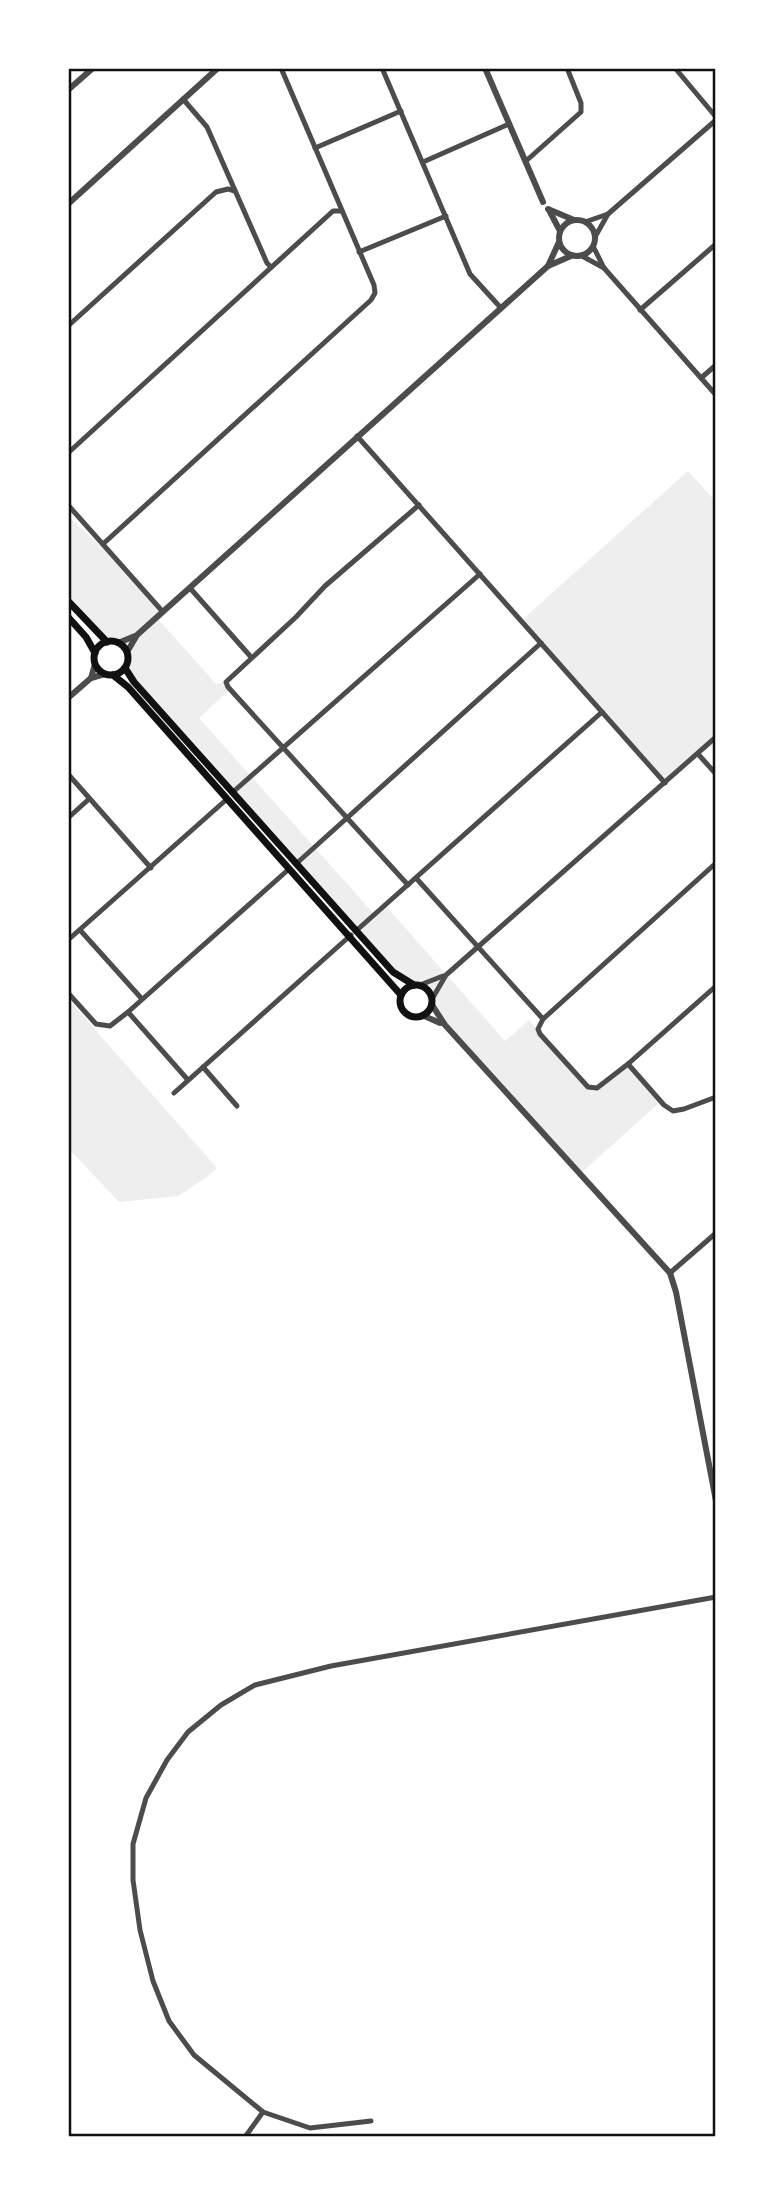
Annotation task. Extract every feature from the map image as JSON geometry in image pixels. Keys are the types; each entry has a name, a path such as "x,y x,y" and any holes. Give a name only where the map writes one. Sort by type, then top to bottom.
{"main road":[{"path":"68,601 107,642"},
{"path":"68,617 86,637 95,653 95,664 128,687 354,933 393,972 429,991 432,1002 422,1015 406,1013 401,1004 401,995 354,933"},
{"path":"95,653 107,642 118,643 127,652 125,668 134,682 230,795"},
{"path":"109,675 125,668"},
{"path":"401,995 407,988 417,985"}],"street":[{"path":"68,90 93,68"},
{"path":"68,204 218,68"},
{"path":"103,544 371,300 375,293 374,285 281,68"},
{"path":"382,68 470,274 501,308"},
{"path":"485,68 560,231 559,242 548,266"},
{"path":"526,162 581,112 581,103 567,68"},
{"path":"582,256 593,246 608,214 716,118 675,68"},
{"path":"183,99 207,127 271,267"},
{"path":"315,148 401,111"},
{"path":"423,162 509,124"},
{"path":"68,326 216,192 228,189 235,191"},
{"path":"546,205 574,220 585,222 608,214"},
{"path":"68,453 333,211 342,211"},
{"path":"359,251 446,216"},
{"path":"560,231 574,220"},
{"path":"585,222 592,228 595,237"},
{"path":"559,242 571,256"},
{"path":"640,310 716,244"},
{"path":"593,246 604,268 716,395"},
{"path":"127,652 137,635 163,611 548,266 571,256 582,256 604,268"},
{"path":"701,378 716,365"},
{"path":"358,436 665,783"},
{"path":"68,505 163,611"},
{"path":"408,885 230,690 226,682 325,586 419,505"},
{"path":"68,940 151,868 282,747 480,574"},
{"path":"190,588 251,657"},
{"path":"118,643 137,635"},
{"path":"68,993 96,1024 110,1026 541,643"},
{"path":"91,678 95,664"},
{"path":"68,698 91,678 109,675"},
{"path":"174,1093 602,712"},
{"path":"716,737 446,975 432,1002 445,1025 670,1273 676,1292 716,1501"},
{"path":"698,754 716,774"},
{"path":"68,774 151,868"},
{"path":"68,818 89,799"},
{"path":"716,863 543,1019 539,1023 540,1034 587,1087 597,1088 716,986"},
{"path":"416,878 543,1019"},
{"path":"80,930 142,999"},
{"path":"417,985 446,975"},
{"path":"128,1012 188,1080"},
{"path":"422,1015 445,1025"},
{"path":"628,1064 664,1105 673,1111 716,1097"},
{"path":"203,1067 237,1106"},
{"path":"670,1273 716,1233"},
{"path":"371,2121 310,2128 263,2112 194,2055 169,2021 153,1981 140,1930 133,1880 133,1844 146,1798 167,1760 188,1732 221,1705 255,1685 331,1666 716,1597"},
{"path":"245,2137 263,2112"}],"shaded area":[{"path":"688,471 716,502 716,737 665,783 522,620"},
{"path":"68,516 123,567 163,612 157,618 216,684 226,682 230,689 199,718 374,914 385,905 505,1041 529,1020 588,1087 596,1088 628,1064 660,1102 580,1174 445,1025 432,1005 429,991 395,973 125,668 127,652 118,643 107,642 68,594"},
{"path":"68,999 217,1168 207,1177 178,1196 119,1202 68,1148"}]}
